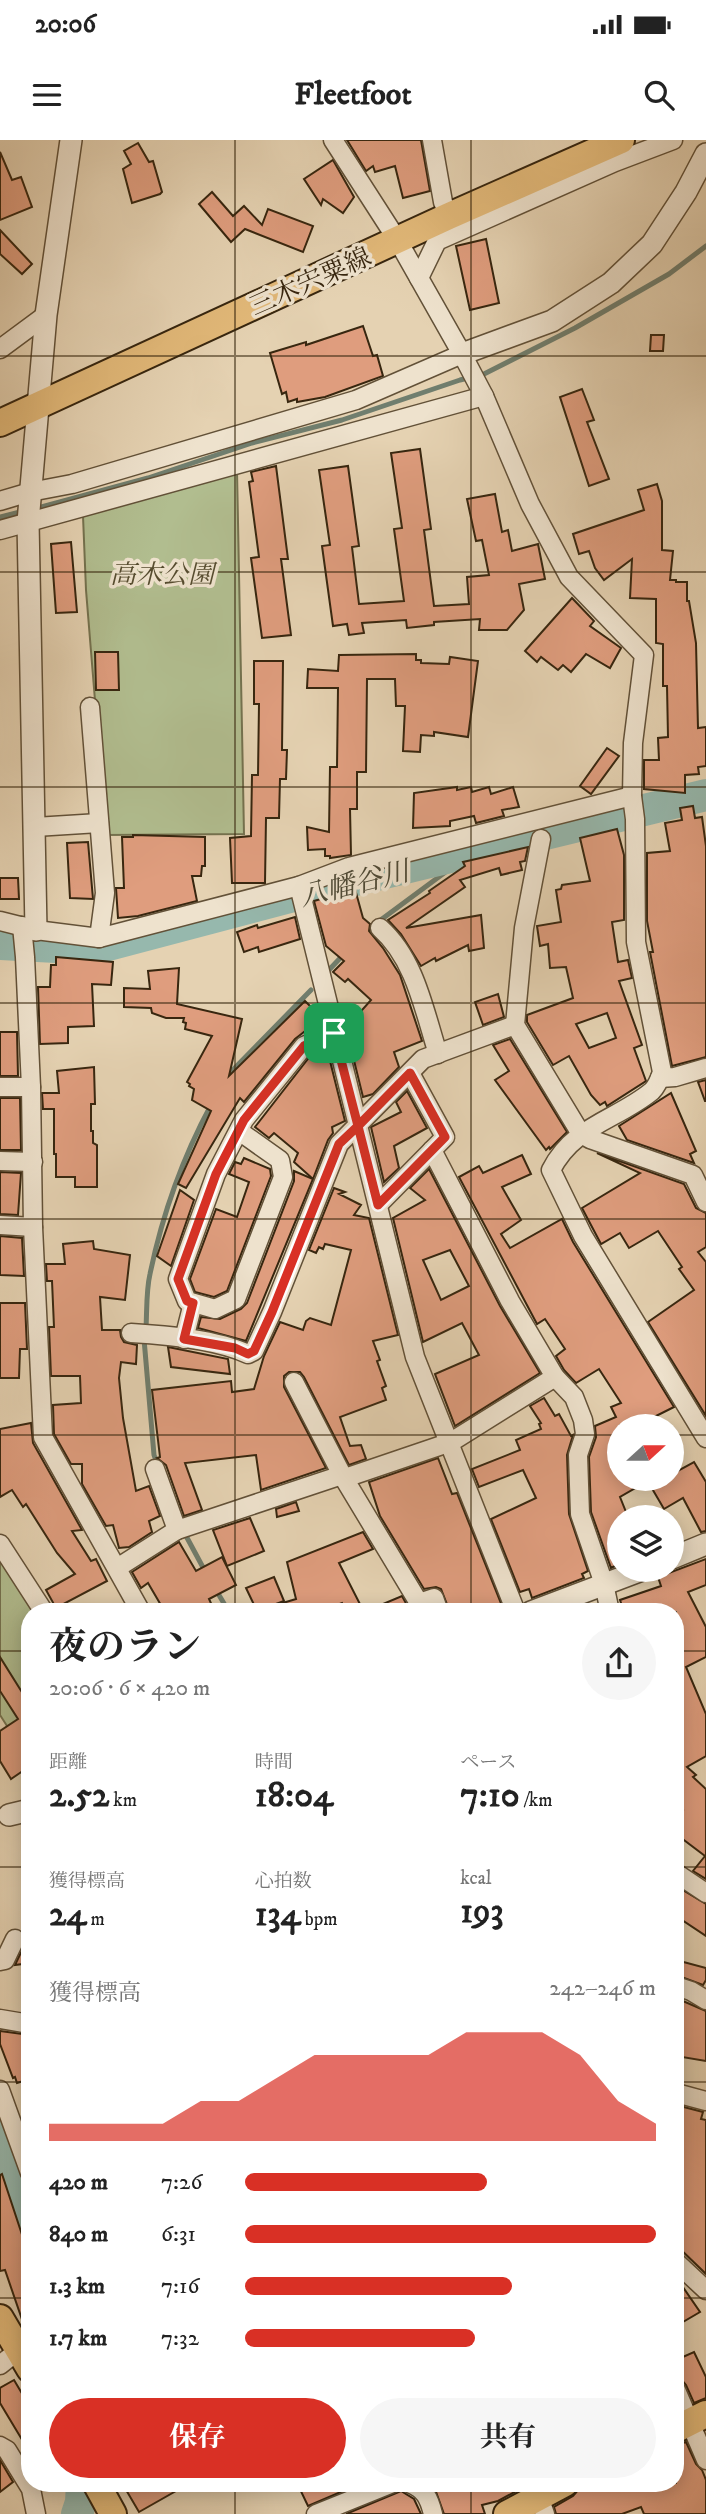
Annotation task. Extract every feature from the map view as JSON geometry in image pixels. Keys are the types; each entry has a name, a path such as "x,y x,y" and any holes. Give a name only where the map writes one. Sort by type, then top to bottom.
{"main road":[{"name":"三木宍粟線","path":"0,423 449,216 621,140"},
{"path":"0,2318 20,2356"},
{"path":"101,2492 113,2514"},
{"path":"507,2514 548,2494"}],"street":[{"path":"71,140 46,315 28,522 35,827 25,957 31,1087 33,1227 43,1437 136,1603"},
{"path":"333,140 398,241 466,361 530,504 569,577 644,654 633,743 636,942 662,1072 654,1089 581,1134 559,1155 551,1170 583,1237 706,1438"},
{"path":"432,140 443,202 449,216"},
{"path":"419,278 437,241 615,162 673,140"},
{"path":"0,501 72,484 356,400 466,361 552,321 611,283 652,244 686,192 706,154"},
{"path":"0,349 46,315"},
{"path":"0,530 483,394"},
{"path":"90,707 104,893 99,938"},
{"path":"0,921 99,938 299,886 349,867 632,796"},
{"path":"35,827 99,823"},
{"path":"541,839 524,928 515,1025 581,1134 693,1175 706,1202"},
{"path":"299,886 415,1357 451,1442 513,1603"},
{"path":"380,928 395,941 413,975 438,1054"},
{"path":"131,1333 235,1348 248,1354 254,1351 339,1144 423,1059 515,1025"},
{"path":"239,1131 279,1160 283,1177 236,1299 215,1309 187,1301 178,1279 216,1174 239,1131 251,1111 304,1046 334,1033"},
{"path":"660,1078 675,1077 706,1068"},
{"path":"378,1205 445,1137 410,1073"},
{"path":"0,1087 31,1087"},
{"path":"432,1150 510,1301 555,1377 574,1397 583,1420 584,1434 578,1455 580,1514 608,1603"},
{"path":"0,1161 33,1163"},
{"path":"0,1225 33,1227"},
{"path":"184,1339 193,1303"},
{"path":"117,1568 177,1530 451,1442 555,1377"},
{"path":"294,1382 343,1476 419,1603 433,1598 435,1603"},
{"path":"155,1469 177,1530"},
{"path":"684,1553 706,1544"},
{"path":"0,1545 38,1603"},
{"path":"554,1603 609,1582"},
{"path":"684,1878 706,1893"},
{"path":"0,1961 5,1959 15,1938"},
{"path":"684,1989 706,2000"},
{"path":"0,2019 21,2022"},
{"path":"0,2090 21,2148"},
{"path":"684,2095 706,2102"},
{"path":"684,2269 706,2290"},
{"path":"690,2422 706,2460"},
{"path":"0,2446 7,2450 21,2473"},
{"path":"31,2492 36,2514"},
{"path":"316,2514 371,2492"},
{"path":"421,2492 430,2504 433,2514"}],"green space":[{"name":"高木公園","path":"237,470 244,834 106,835 86,590 83,516"},
{"path":"0,1558 28,1603 21,1603 21,1748 0,1715"}],"building":[{"path":"347,140 421,140 430,191 403,198 395,166 375,172 373,166 366,171"},
{"path":"138,143 149,162 153,161 162,192 132,203 123,169 131,164 124,151"},
{"path":"0,152 12,180 21,177 32,207 0,220"},
{"path":"333,160 354,197 343,213 323,199 321,205 304,179"},
{"path":"212,192 233,216 244,206 262,225 268,209 313,226 303,252 245,229 231,242 199,204"},
{"path":"0,230 32,264 22,274 0,254"},
{"path":"486,239 499,303 470,310 456,246"},
{"path":"363,326 373,356 377,355 383,376 325,397 288,402 286,392 282,394 270,353 306,342 306,345"},
{"path":"651,335 664,335 663,351 650,351"},
{"path":"582,389 594,420 587,422 609,479 589,486 560,397"},
{"path":"420,449 431,529 424,530 434,606 469,604 467,577 489,575 482,540 476,541 467,499 495,494 502,532 508,530 512,551 538,544 545,579 519,584 524,610 507,630 479,630 480,619 434,622 434,625 407,628 406,620 362,623 364,633 349,635 347,624 333,626 322,546 330,545 319,470 348,466 359,546 352,547 359,604 404,601 394,529 402,528 391,453"},
{"path":"276,466 288,559 281,559 291,635 262,638 251,558 259,557 249,482 253,481 251,472"},
{"path":"657,484 662,501 662,550 673,551 670,580 687,582 687,601 696,643 698,728 706,727 706,766 698,767 699,774 685,775 685,793 644,789 644,760 659,760 658,738 668,737 667,686 663,686 663,644 656,643 656,599 630,598 632,559 604,580 595,568 589,551 579,554 573,534 644,510 638,490"},
{"path":"71,542 77,612 56,613 51,544"},
{"path":"572,598 594,621 590,626 621,648 610,668 586,654 571,672 563,665 558,670 541,657 537,662 525,651"},
{"path":"95,652 118,652 119,690 96,690"},
{"path":"416,654 416,660 421,660 421,663 449,664 450,657 478,661 468,737 434,732 434,736 421,735 420,752 403,751 405,706 396,706 395,679 367,679 366,772 357,772 357,809 350,809 351,855 330,858 325,856 325,849 308,850 307,827 329,832 330,767 337,767 338,688 307,688 308,669 338,671 339,655"},
{"path":"254,661 283,661 282,750 287,750 286,779 280,779 279,818 266,818 265,883 232,883 230,838 251,836 252,775 258,775 259,704 254,704"},
{"path":"607,748 619,756 591,794 580,786"},
{"path":"457,787 457,790 471,787 472,792 489,787 491,794 513,787 519,807 502,810 504,816 476,823 474,816 450,821 450,826 413,828 414,793"},
{"path":"693,806 695,818 702,817 706,846 706,1057 672,1066 650,952 653,952 647,921 647,853 670,851 665,823 682,820 680,808"},
{"path":"617,829 624,855 624,920 612,922 618,962 628,960 632,978 619,981 642,1045 634,1048 646,1081 607,1106 605,1102 600,1105 591,1095 569,1056 553,1065 527,1022 527,1015 573,998 566,967 550,968 548,944 540,946 537,926 561,922 556,890 561,889 562,885 590,881 580,838","holes":["607,1013 616,1038 589,1048 576,1024"]},
{"path":"122,837 205,837 205,866 202,866 201,876 192,876 197,901 138,916 118,918 116,888 124,888"},
{"path":"88,842 93,899 70,898 67,843"},
{"path":"528,847 525,861 520,862 522,870 501,875 499,868 460,880 465,887 406,928 481,915 484,948 469,951 468,945 421,966 401,934 388,920 465,866 463,862"},
{"path":"0,878 18,878 19,899 0,899"},
{"path":"355,889 363,918 370,924 369,931 400,975 422,1041 394,1052 399,1067 373,1094 363,1097 346,1028 371,1000 348,979 345,982 333,972 344,961 326,946 314,901"},
{"path":"295,917 300,939 259,952 258,947 244,952 237,932"},
{"path":"56,957 113,962 111,985 92,984 94,1026 68,1027 68,1043 40,1044 38,987 50,987 51,965 56,965"},
{"path":"179,968 177,1004 242,1019 229,1076 305,1001 317,1013 306,1025 309,1028 295,1039 244,1102 240,1098 186,1188 178,1184 211,1111 192,1100 194,1089 187,1082 212,1036 185,1029 184,1018 166,1018 152,1013 151,1008 124,1007 124,988 150,989 148,971"},
{"path":"498,994 504,1017 483,1025 475,1002"},
{"path":"0,1032 17,1032 18,1076 0,1076"},
{"path":"510,1039 567,1132 550,1149 549,1147 546,1150 495,1080 509,1071 493,1045"},
{"path":"328,1053 345,1121 332,1127 333,1133 313,1179 294,1162 298,1153 274,1133 269,1138 255,1127 311,1055"},
{"path":"94,1067 95,1104 91,1104 91,1131 93,1143 97,1145 97,1187 75,1187 75,1177 56,1177 54,1109 43,1109 42,1093 59,1093 57,1071"},
{"path":"706,1080 706,1101 705,1101 698,1082"},
{"path":"407,1091 427,1128 394,1146 399,1168 384,1182 371,1127 401,1112 396,1102"},
{"path":"671,1093 696,1151 690,1154 694,1163 627,1140 619,1126"},
{"path":"0,1098 20,1098 21,1150 0,1150"},
{"path":"597,1153 684,1184 696,1208 706,1213 706,1247 698,1252 706,1262 706,1416 648,1322 694,1290 658,1231 629,1248 620,1233 601,1244 582,1208 640,1173"},
{"path":"522,1155 531,1174 502,1187 521,1220 501,1234 510,1248 562,1219 573,1242 674,1407 660,1414 614,1414 611,1407 621,1403 599,1369 576,1383 564,1370 556,1356 565,1349 545,1319 537,1324 459,1177 479,1166 483,1173"},
{"path":"244,1158 270,1169 271,1176 227,1291 214,1297 195,1292 190,1279 216,1209 237,1217 249,1182 229,1174 235,1162 241,1164"},
{"path":"429,1169 500,1306 540,1373 455,1426 435,1374 479,1355 462,1323 423,1342 393,1218 425,1200 410,1188","holes":["450,1250 469,1286 441,1300 423,1260"]},
{"path":"294,1171 313,1179 246,1341 198,1328 201,1317 220,1319 241,1309 247,1303 294,1181"},
{"path":"0,1172 21,1173 18,1215 0,1214"},
{"path":"334,1188 345,1192 339,1194 361,1205 354,1215 369,1218 398,1335 373,1341 386,1386 382,1388 386,1400 340,1417 350,1446 361,1445 366,1459 349,1465 304,1377 300,1372 289,1372 284,1376 284,1387 326,1468 261,1490 256,1455 185,1463 202,1510 184,1516 166,1465 157,1458 160,1457 152,1390 231,1381 232,1392 254,1389 264,1356 280,1322 303,1330 310,1318 331,1325 351,1250 325,1244 323,1249 319,1247 316,1253 309,1250"},
{"path":"180,1190 194,1200 171,1266 157,1256"},
{"path":"0,1236 22,1238 24,1276 0,1275"},
{"path":"93,1241 94,1249 130,1255 125,1300 100,1297 102,1330 120,1330 124,1342 137,1345 136,1364 121,1362 119,1378 123,1418 136,1491 149,1486 160,1516 149,1521 152,1532 129,1547 119,1548 113,1525 106,1526 82,1484 82,1464 71,1464 54,1434 53,1405 81,1403 80,1376 51,1376 49,1327 54,1327 52,1281 47,1281 46,1264 65,1264 63,1244"},
{"path":"0,1303 25,1303 27,1349 20,1349 19,1378 0,1378"},
{"path":"168,1347 228,1359 230,1374 171,1367"},
{"path":"544,1398 555,1416 559,1414 571,1436 573,1435 567,1455 569,1514 588,1571 582,1574 584,1578 532,1598 529,1589 520,1592 491,1519 536,1498 523,1470 479,1487 472,1469 520,1450 516,1440 541,1429 541,1423 530,1406"},
{"path":"607,1421 607,1491 630,1491 620,1497 623,1505 607,1505 607,1557 591,1512 589,1457 596,1437 595,1426"},
{"path":"31,1423 33,1443 82,1530 72,1531 91,1561 96,1559 107,1581 65,1603 53,1603 46,1590 75,1574 57,1553 26,1504 23,1507 12,1490 0,1497 0,1429"},
{"path":"438,1458 452,1494 457,1493 501,1603 446,1603 441,1589 424,1589 380,1516 369,1482"},
{"path":"694,1462 706,1482 706,1531 701,1532 683,1498 671,1505 662,1505 654,1491 684,1491 684,1467"},
{"path":"296,1502 299,1511 277,1517 276,1509"},
{"path":"250,1518 264,1551 227,1566 213,1530"},
{"path":"363,1532 373,1549 339,1563 359,1603 283,1603 296,1599 287,1562"},
{"path":"179,1542 196,1571 222,1557 236,1585 209,1599 211,1603 160,1603 148,1583 141,1588 132,1572"},
{"path":"706,1559 706,1585 688,1592 706,1627 706,1657 686,1667 706,1714 706,1756 687,1767 706,1789 706,1879 693,1871 705,1856 684,1840 684,1603 621,1603 620,1600 661,1586 660,1582 684,1582 684,1567"},
{"path":"274,1577 284,1601 253,1603 246,1588"},
{"path":"402,1596 406,1603 385,1603"},
{"path":"0,1657 21,1691 21,1772 11,1779 0,1761 0,1731 18,1719 0,1691"},
{"path":"684,1891 706,1904 706,1936 684,1921"},
{"path":"21,1952 21,1964 15,1965"},
{"path":"684,1962 706,1968 703,1985 684,1978"},
{"path":"684,2001 706,2011 706,2061 684,2057"},
{"path":"0,2031 21,2034 21,2082 17,2083 15,2077 13,2078 0,2044"},
{"path":"684,2107 703,2112 701,2119 706,2120 706,2274 684,2253"},
{"path":"2,2174 21,2232 21,2316 5,2270 0,2271"},
{"path":"684,2289 700,2312 684,2321"},
{"path":"694,2352 706,2377 706,2398 694,2403 684,2383 684,2356"},
{"path":"14,2380 21,2392 21,2438 0,2403 0,2388"},
{"path":"684,2443 706,2480 706,2514 644,2514 641,2507 622,2514 556,2514 554,2507 576,2492 684,2492"},
{"path":"0,2460 13,2482 0,2492"},
{"path":"127,2492 174,2492 139,2512"},
{"path":"301,2492 341,2492 308,2506"},
{"path":"403,2492 414,2499 421,2514 346,2514"},
{"path":"436,2492 514,2492 498,2501 482,2505 485,2514 444,2514"}],"waterway":[{"path":"34,509 148,478 252,443 342,420 484,374 575,328 669,274 706,246"},
{"path":"0,517 24,511"},
{"name":"八幡谷川","path":"0,944 93,949 335,885 706,795"},
{"path":"382,919 459,862 459,855"},
{"path":"328,971 345,953"},
{"path":"225,1078 311,990"},
{"path":"146,1328 147,1294 161,1230 174,1187 211,1105"},
{"path":"144,1339 154,1455 158,1466"},
{"path":"185,1534 206,1573"},
{"path":"216,1590 224,1603"},
{"name":"八幡谷川","path":"0,2127 21,2189"},
{"name":"八幡谷川","path":"77,2514 82,2492"}],"route":[{"path":"334,1033 304,1046 266,1091 244,1120 216,1174 178,1279 187,1301 193,1303 184,1339 235,1348 248,1354 254,1351 339,1144 358,1126 378,1205 445,1137 410,1073 358,1126 334,1033"}]}
